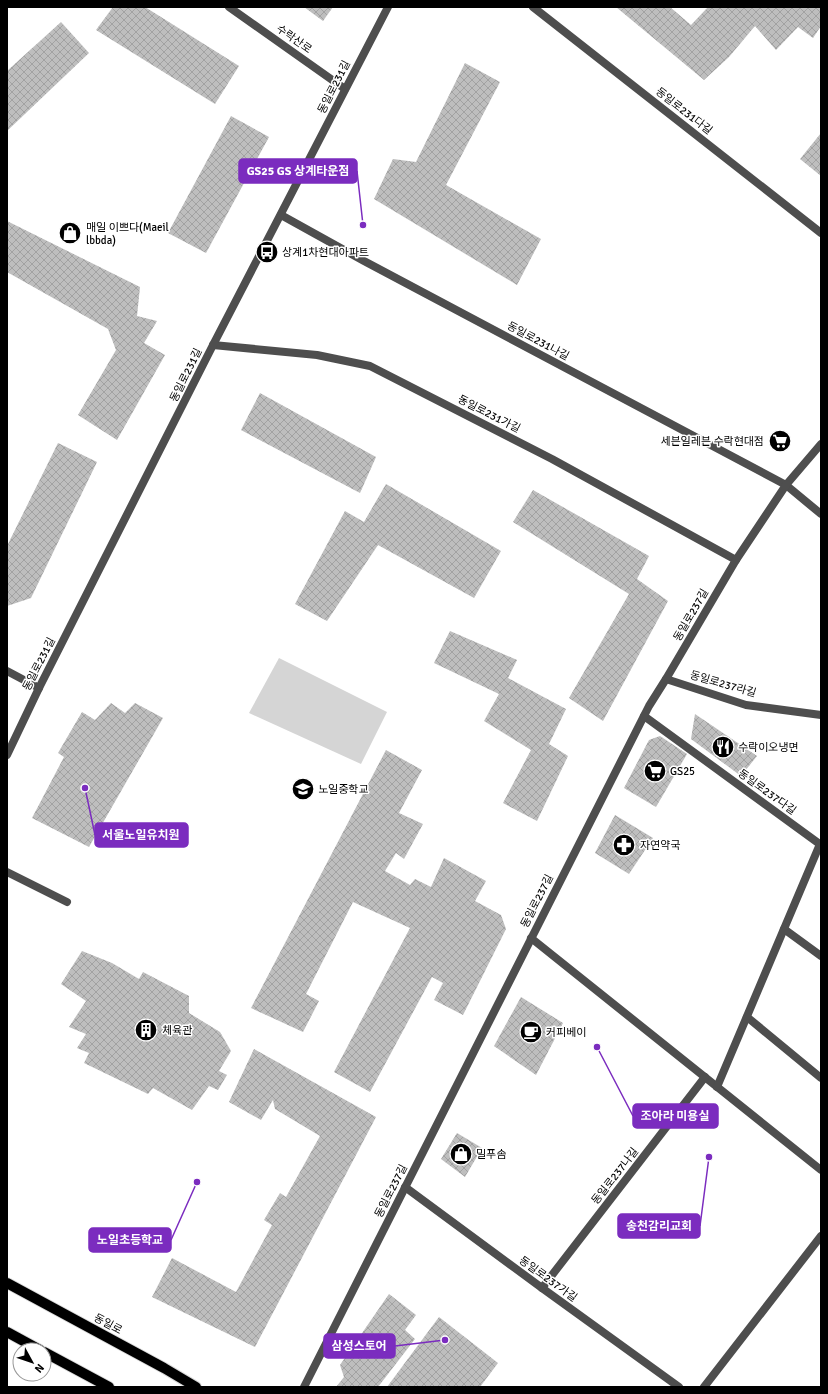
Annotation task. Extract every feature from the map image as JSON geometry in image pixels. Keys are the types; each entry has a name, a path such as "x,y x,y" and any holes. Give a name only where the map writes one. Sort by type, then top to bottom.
{"main road":[{"name":"동일로","path":"7,1283 164,1368 196,1387"},
{"path":"7,1332 25,1342"},
{"path":"52,1356 109,1387"}],"street":[{"name":"수락산로","path":"229,7 345,89"},
{"name":"동일로231길","path":"7,755 39,688 213,345 388,7"},
{"name":"동일로231다길","path":"533,7 821,233"},
{"name":"동일로231나길","path":"281,215 364,261 786,486 821,514"},
{"name":"동일로231가길","path":"213,345 316,355 370,366 552,459 736,560"},
{"name":"동일로237길","path":"304,1387 644,716 736,560 786,486 821,444"},
{"path":"7,671 39,688"},
{"name":"동일로237라길","path":"666,679 746,704 821,715"},
{"name":"동일로237다길","path":"644,716 820,844 747,1017"},
{"path":"7,872 67,902"},
{"path":"784,929 821,956"},
{"path":"531,938 821,1170"},
{"path":"717,1087 747,1017 821,1078"},
{"name":"동일로237나길","path":"542,1288 705,1077"},
{"name":"동일로237가길","path":"405,1187 679,1387"},
{"path":"704,1387 821,1236"}],"shaded area":[{"path":"279,658 387,712 361,764 249,713"}],"building":[{"path":"113,7 145,7 239,66 215,104 96,30"},
{"path":"304,7 333,7 323,21"},
{"path":"616,7 670,7 691,25 708,7 821,7 821,26 813,38 798,27 776,50 755,26 729,57 704,80"},
{"path":"61,22 89,53 7,131 7,71"},
{"path":"465,63 500,82 446,185 541,239 517,285 374,199 393,159 416,162"},
{"path":"231,116 269,137 206,253 168,233"},
{"path":"821,133 821,176 800,159"},
{"path":"7,221 140,287 137,316 157,321 144,343 165,355 117,440 78,415 116,350 108,329 7,272"},
{"path":"260,393 376,457 360,493 241,430"},
{"path":"58,443 97,462 31,598 7,606 7,546"},
{"path":"386,484 501,551 474,598 378,545 327,621 295,604 345,511 364,522"},
{"path":"533,490 649,556 637,579 668,601 603,721 569,698 629,594 513,522"},
{"path":"450,631 517,660 508,678 566,709 549,744 568,756 537,821 503,803 531,750 484,721 499,694 434,663"},
{"path":"111,703 125,713 135,703 163,718 89,847 32,818 64,757 58,753 82,712 95,720"},
{"name":"수락이오냉면","path":"695,714 757,756 741,776 691,739"},
{"name":"GS25","path":"660,736 687,754 656,807 624,788 649,740"},
{"path":"386,750 422,770 399,813 423,824 404,859 396,853 385,871 410,885 415,879 431,887 444,858 486,881 475,901 501,915 506,929 463,1015 434,1000 443,983 432,977 370,1092 334,1072 410,928 353,902 306,994 319,1001 303,1032 251,1008"},
{"name":"자연약국","path":"615,815 653,838 629,874 595,853"},
{"name":"체육관","path":"82,951 112,963 139,979 143,972 189,996 189,1013 220,1032 231,1051 219,1071 227,1075 218,1090 209,1086 192,1110 153,1088 148,1094 84,1063 89,1053 77,1048 86,1034 69,1027 86,1001 61,984"},
{"name":"커피베이","path":"521,997 563,1023 536,1075 494,1046"},
{"path":"254,1049 376,1117 255,1347 152,1297 172,1258 236,1292 272,1225 264,1220 280,1193 286,1197 320,1136 275,1109 273,1100 261,1120 229,1102"},
{"name":"밀푸솜","path":"457,1133 482,1148 465,1177 441,1159"},
{"path":"389,1294 416,1315 405,1330 415,1339 378,1387 336,1387 344,1377 340,1365"},
{"path":"439,1317 498,1363 480,1387 387,1387"}],"place":[{"name":"GS25 GS 상계타운점","path":"363,225"},
{"name":"매일 이쁘다(Maeil lbbda)","path":"70,233"},
{"name":"상계1차현대아파트","path":"267,252"},
{"name":"세븐일레븐 수락현대점","path":"780,441"},
{"name":"수락이오냉면","path":"723,747"},
{"name":"GS25","path":"655,771"},
{"name":"서울노일유치원","path":"85,788"},
{"name":"노일중학교","path":"303,789"},
{"name":"자연약국","path":"624,845"},
{"name":"체육관","path":"146,1030"},
{"name":"커피베이","path":"531,1032"},
{"name":"조아라 미용실","path":"597,1047"},
{"name":"밀푸솜","path":"461,1154"},
{"name":"송천감리교회","path":"709,1157"},
{"name":"노일초등학교","path":"197,1182"},
{"name":"삼성스토어","path":"445,1340"}]}
